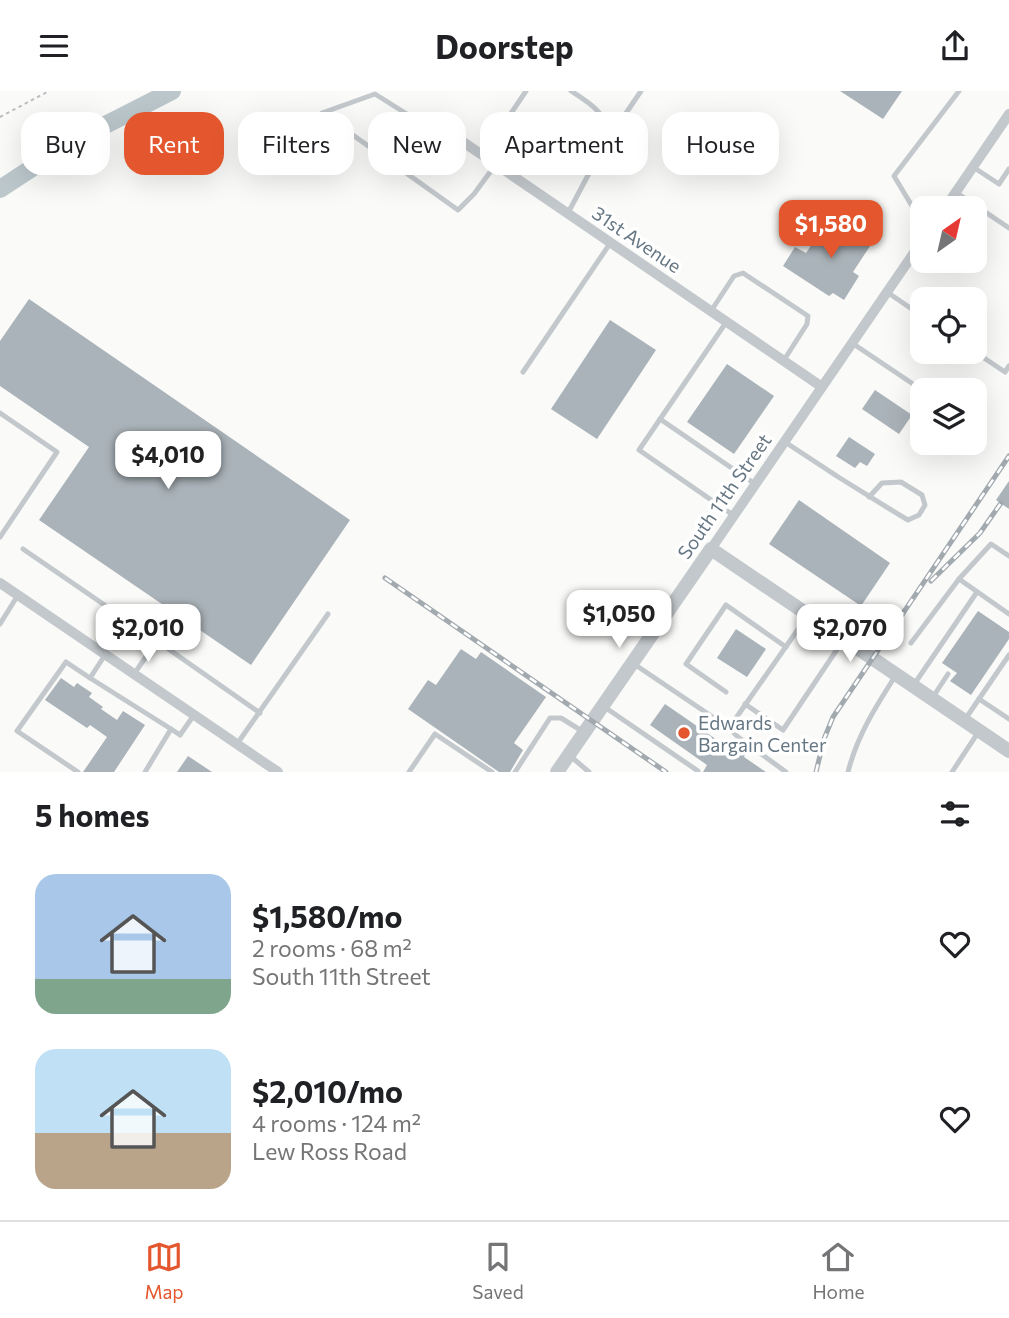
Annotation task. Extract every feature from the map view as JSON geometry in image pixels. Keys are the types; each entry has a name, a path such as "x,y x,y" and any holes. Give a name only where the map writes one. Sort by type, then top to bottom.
{"street":[{"path":"953,196 1009,114"},
{"name":"31st Avenue","path":"512,175 822,387"},
{"name":"South 11th Street","path":"557,772 910,258"},
{"path":"710,549 1009,751"},
{"path":"0,583 278,772"}],"lane":[{"path":"512,112 526,91"},
{"path":"571,91 598,112"},
{"path":"627,112 641,91"},
{"path":"910,203 894,176 959,91"},
{"path":"368,147 322,113 376,94 405,112"},
{"path":"973,167 999,184 1009,169"},
{"path":"412,175 458,210 488,175"},
{"path":"568,213 588,175"},
{"path":"956,192 1009,228"},
{"path":"523,372 611,242"},
{"path":"711,311 734,276 743,273 808,316 807,324 784,361"},
{"path":"887,292 910,308"},
{"path":"727,321 639,450 733,516"},
{"path":"852,343 910,382"},
{"path":"987,360 1004,372 1009,366"},
{"path":"0,413 57,452 0,537"},
{"path":"660,419 755,484"},
{"path":"785,442 869,497 908,520 919,515 925,505 922,495 901,482 882,483 869,497"},
{"path":"911,643 959,579 991,544 1009,556"},
{"path":"23,549 260,713"},
{"path":"959,579 1009,614"},
{"path":"914,686 977,592"},
{"path":"0,625 18,595"},
{"path":"726,692 686,664 726,605 786,647"},
{"path":"237,744 328,614"},
{"path":"729,728 808,615"},
{"path":"746,704 783,730 844,639"},
{"path":"134,674 157,641"},
{"path":"90,678 105,655"},
{"path":"964,721 1009,655"},
{"path":"78,772 17,731 66,662 180,735 194,715"},
{"path":"632,663 729,728 786,772"},
{"path":"932,699 948,674"},
{"path":"848,772 852,754 870,715 896,675"},
{"path":"979,699 1009,719"},
{"path":"603,706 698,771"},
{"path":"515,772 550,718 561,718 584,733"},
{"path":"145,772 171,729"},
{"path":"952,772 979,731"},
{"path":"409,772 435,734 492,772"},
{"path":"569,755 589,772"}],"path":[{"path":"0,117 49,91"}],"building":[{"path":"840,91 902,91 883,119"},
{"path":"830,217 872,243 853,272 859,276 844,300 833,293 829,296 783,266 795,247 806,253"},
{"path":"29,299 350,520 251,665 39,520 89,447 0,386 0,341"},
{"path":"610,320 656,350 597,439 551,409"},
{"path":"727,364 774,396 734,454 687,422"},
{"path":"875,390 910,414 910,418 899,434 862,409"},
{"path":"849,437 875,454 867,466 860,462 855,468 836,456"},
{"path":"1009,481 1009,509 996,500"},
{"path":"799,500 890,563 861,606 769,544"},
{"path":"978,611 1009,632 1009,639 971,695 950,681 957,673 942,663"},
{"path":"736,629 766,649 747,677 717,658"},
{"path":"461,649 476,659 481,652 546,697 514,743 523,750 510,772 499,772 408,709 428,680 436,685"},
{"path":"61,678 74,687 77,683 92,693 89,697 117,720 123,711 145,725 114,772 83,772 107,737 90,725 87,728 45,700"},
{"name":"Edwards Bargain Center","path":"665,704 723,744 727,740 746,753 744,757 766,772 703,772 707,765 650,725"},
{"path":"188,756 212,772 177,772"}],"waterway":[{"path":"0,189 70,143 172,91"}],"railway":[{"path":"816,772 824,739 833,717 1009,456"},
{"path":"931,581 980,533 1001,503"},
{"path":"385,578 666,772"}],"place":[{"name":"Edwards Bargain Center","path":"684,733"}]}
